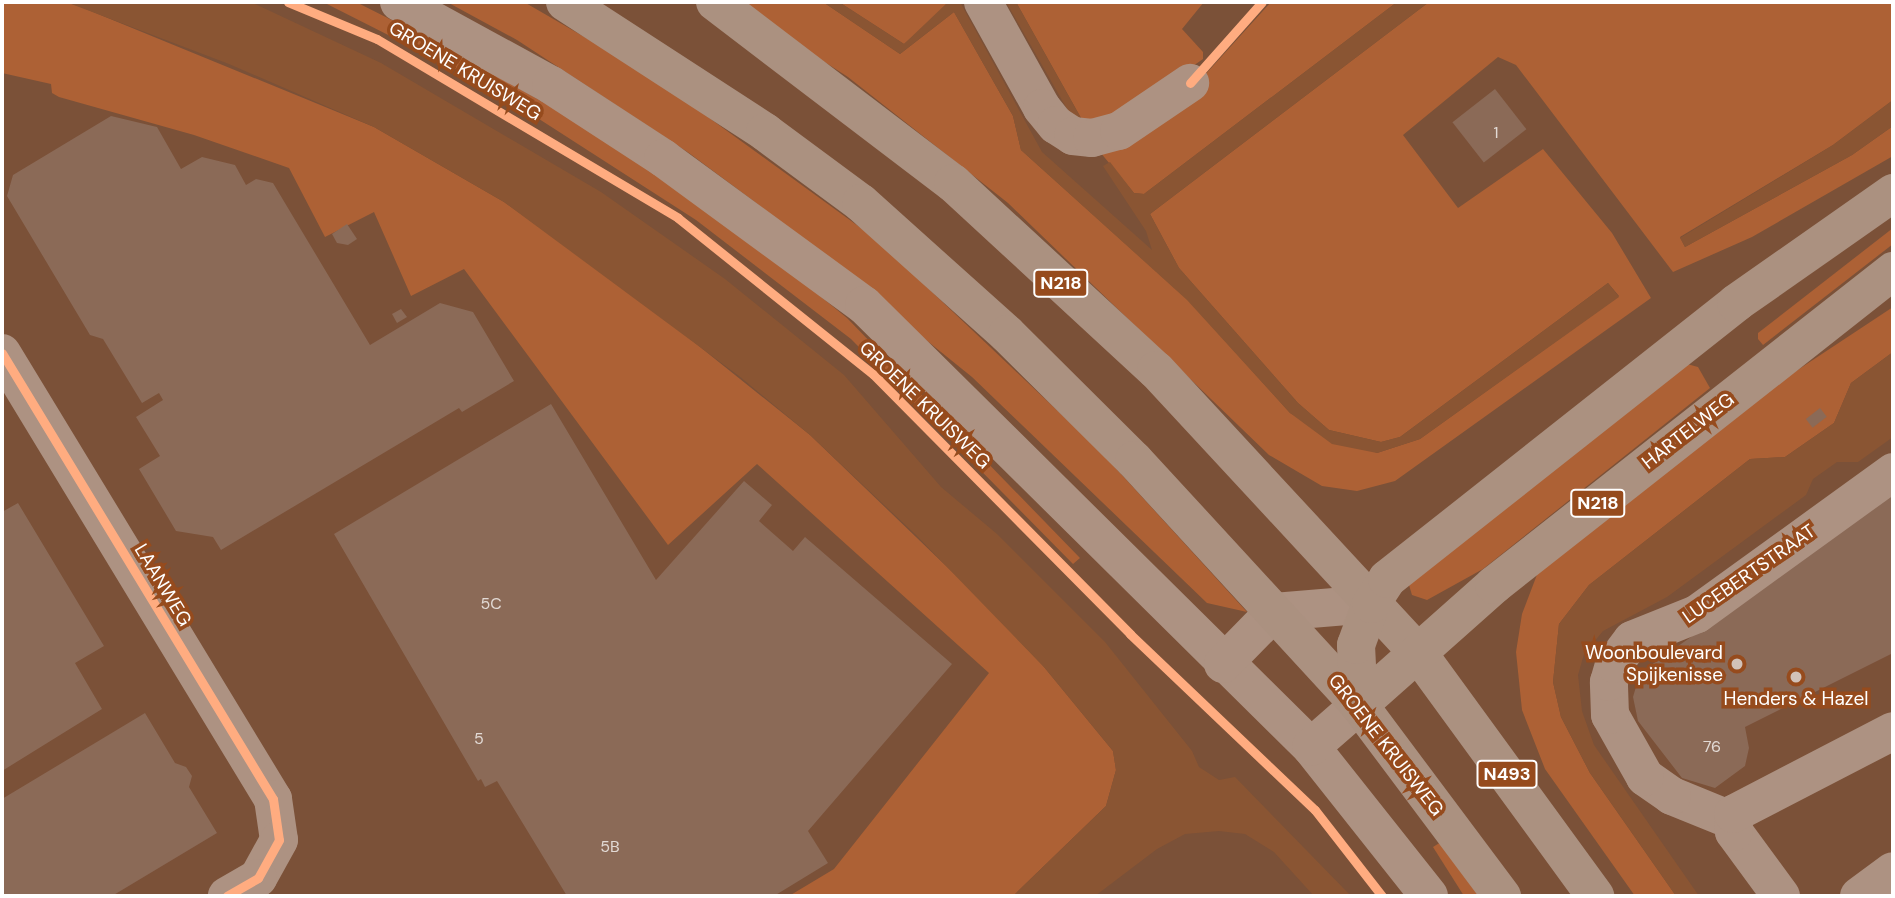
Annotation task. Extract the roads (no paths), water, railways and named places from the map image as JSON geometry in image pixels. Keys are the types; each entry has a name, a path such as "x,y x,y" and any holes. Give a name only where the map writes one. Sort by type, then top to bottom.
{"main road":[{"name":"GROENE KRUISWEG","path":"565,2 765,132 935,267 1134,460 1359,705 1502,896"},
{"name":"N218","path":"715,2 953,183 1156,370 1371,604"},
{"path":"1359,705 1356,645 1371,604 1387,579 1430,541 1736,303 1893,193"},
{"name":"HARTELWEG","path":"1359,705 1493,585 1893,271"},
{"name":"N493","path":"1371,604 1418,653 1595,896"}],"street":[{"path":"399,2 551,85 663,158 864,305 1044,479 1223,664 1311,747 1429,896"},
{"path":"983,2 1042,108 1056,125 1073,136 1092,138 1119,131 1190,83"},
{"name":"LAANWEG","path":"2,352 272,800 279,840 258,878 227,896"},
{"name":"LUCEBERTSTRAAT","path":"1731,820 1672,796 1645,777 1610,715 1609,682 1614,664 1632,640 1697,614 1893,472"},
{"path":"1223,664 1274,612 1371,604"},
{"name":"HARTELWEG","path":"1311,747 1359,705"},
{"path":"1781,896 1734,832 1731,820 1738,808 1893,731"},
{"path":"1858,896 1893,871"}],"place":[{"name":"Woonboulevard Spijkenisse","path":"1737,664"},
{"name":"Henders & Hazel","path":"1796,677"}]}
